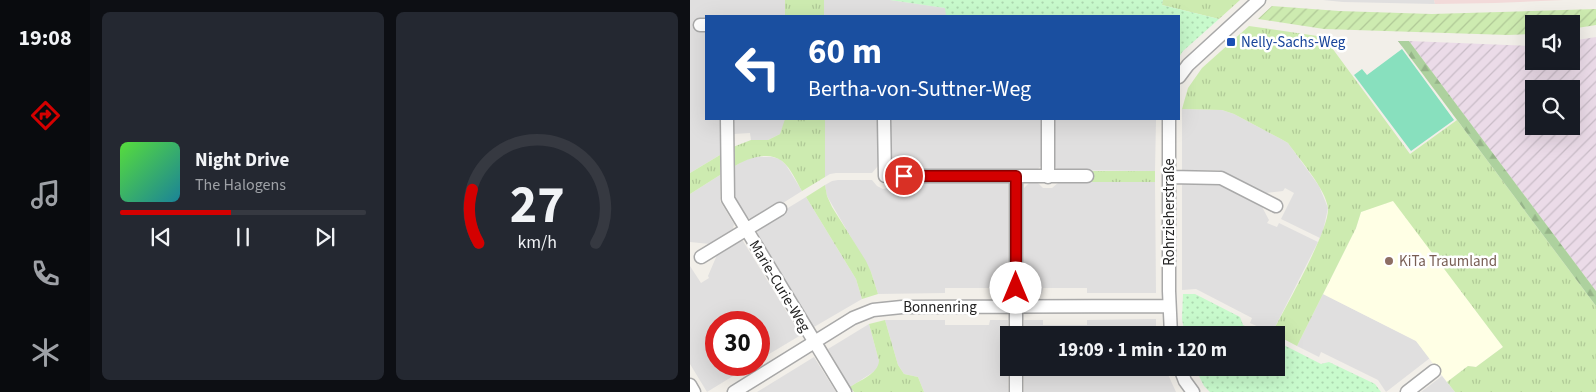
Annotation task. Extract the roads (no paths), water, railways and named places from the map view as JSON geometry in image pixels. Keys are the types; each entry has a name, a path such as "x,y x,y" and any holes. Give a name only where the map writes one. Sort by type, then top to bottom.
{"street":[{"path":"1180,76 1192,62 1259,0"},
{"name":"Marie-Curie-Weg","path":"727,120 728,199 845,392"},
{"path":"884,120 885,176 1087,176"},
{"path":"1048,120 1048,177"},
{"name":"Rohrzieherstraße","path":"1169,120 1169,306"},
{"path":"1016,176 1016,326"},
{"path":"1169,177 1221,178 1276,206"},
{"name":"Marie-Curie-Weg","path":"701,257 780,209"},
{"name":"Bonnenring","path":"734,392 853,318 874,310 902,306 1169,306"},
{"path":"1169,306 1170,326"},
{"path":"1407,392 1434,371"},
{"path":"1016,376 1016,392"},
{"path":"1183,376 1193,392"},
{"path":"690,385 694,392"}],"place":[{"name":"Nelly-Sachs-Weg","path":"1231,42"},
{"name":"KiTa Traumland","path":"1389,261"}]}
